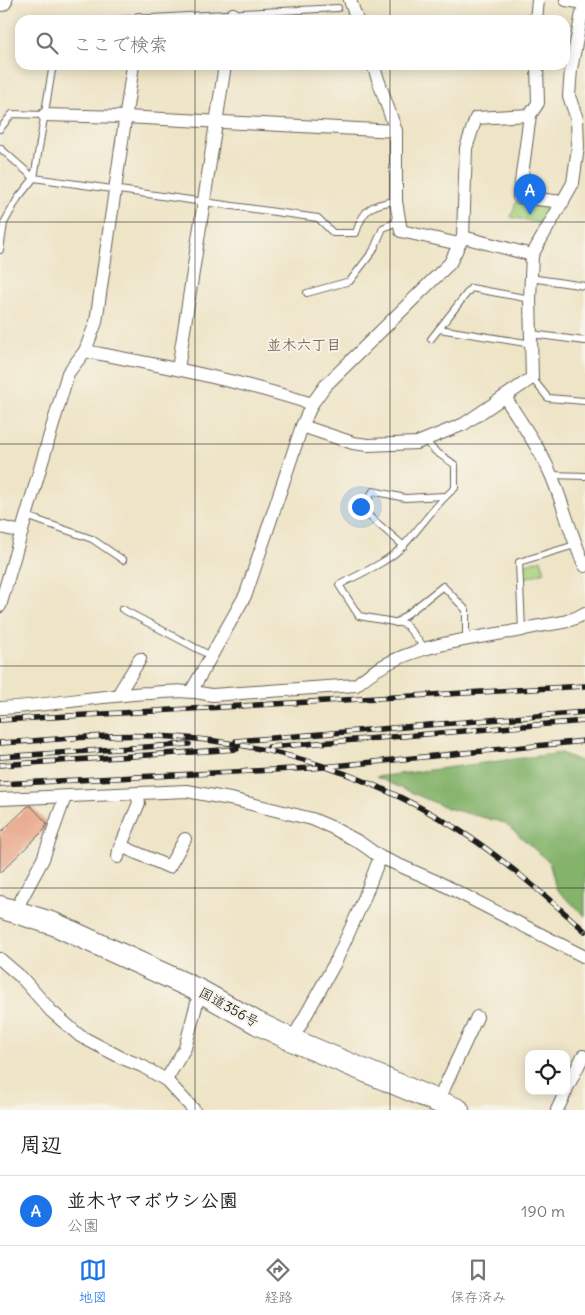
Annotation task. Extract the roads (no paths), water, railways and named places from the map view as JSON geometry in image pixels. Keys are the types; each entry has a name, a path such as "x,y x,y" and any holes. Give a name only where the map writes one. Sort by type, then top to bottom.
{"highway":[{"name":"国道356号","path":"8,909 54,924 200,991 292,1040 448,1106"}],"street":[{"path":"350,0 355,15"},
{"path":"536,15 538,0"},
{"path":"302,426 352,443 368,445 417,443 464,424 532,378 530,278 532,255 563,202 579,184 581,147 577,119 569,96 571,69 584,3 566,0"},
{"path":"0,606 68,373 85,351 96,322 132,70"},
{"path":"178,369 224,70"},
{"path":"375,70 396,130 396,201 401,231 532,255"},
{"path":"537,70 538,104 530,115 519,197 563,202"},
{"path":"44,115 396,130"},
{"path":"192,690 246,594 302,426 312,404 325,386 450,263 461,241 466,148 476,118 530,115"},
{"path":"85,351 178,369 264,389 312,404"},
{"path":"505,397 535,443 551,475 575,545 585,566"},
{"path":"0,527 22,532"},
{"path":"0,708 17,708 121,694 192,690 212,695 356,685 368,674 388,662 425,648 532,627 554,625 572,620 585,613"},
{"path":"121,694 121,690 140,659"},
{"path":"0,799 187,792 208,794 312,819 332,827 359,842 380,857 440,883 585,957"},
{"path":"138,793 139,803 120,851 169,868 185,839"},
{"path":"8,909 43,858 66,797"},
{"path":"292,1040 336,961 380,857"},
{"path":"0,959 22,978 51,1011 80,1036 122,1058 142,1066 166,1080 194,1110"},
{"path":"166,1080 185,1048 200,991"},
{"path":"448,1106 477,1017"},
{"path":"570,1082 582,1056"},
{"path":"556,1110 564,1095"}],"lane":[{"path":"256,15 338,8"},
{"path":"0,250 4,223 18,198 34,178 52,70"},
{"path":"0,129 12,114 44,115"},
{"path":"0,148 34,178 318,218 333,233 356,233 364,212 373,205 396,201"},
{"path":"307,293 350,282 373,251 383,228 400,221"},
{"path":"530,278 585,286"},
{"path":"431,338 471,288 530,300"},
{"path":"439,329 532,339 585,341"},
{"path":"532,378 548,398 585,401"},
{"path":"425,648 405,624 360,616 339,585 394,554 404,546 444,496 455,488 454,465 443,456 431,450 426,440"},
{"path":"551,475 585,476"},
{"path":"404,546 362,510 373,492 405,498 444,496"},
{"path":"26,516 92,539 123,560"},
{"path":"522,630 519,562 575,545"},
{"path":"396,623 443,586 466,610 466,640"},
{"path":"122,609 211,656"}],"railway":[{"path":"0,720 585,686"},
{"path":"236,741 585,712"},
{"path":"269,747 585,721"},
{"path":"0,743 116,736 198,739 240,745 324,766 364,781 441,819 505,863 585,931"},
{"path":"0,784 313,768 585,741"},
{"path":"0,757 189,744"},
{"path":"0,765 237,749"}],"place":[{"name":"並木ヤマボウシ公園","path":"530,215"}],"district":[{"name":"並木六丁目","path":"304,345"}]}
